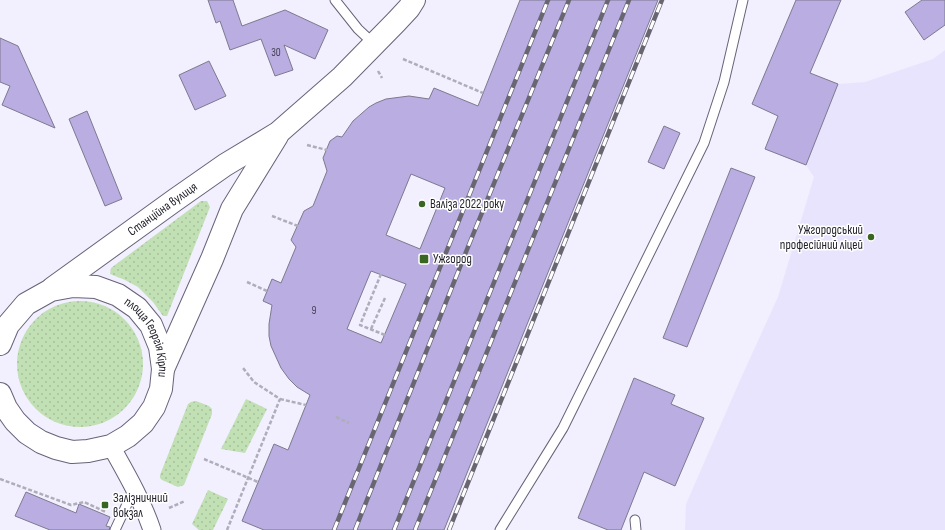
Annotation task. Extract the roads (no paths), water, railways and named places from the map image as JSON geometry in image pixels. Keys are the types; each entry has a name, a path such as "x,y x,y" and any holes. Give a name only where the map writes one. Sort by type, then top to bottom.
{"main road":[{"name":"Станційна вулиця","path":"51,290 225,165 278,133 342,77 409,8 414,0"},
{"name":"Станційна вулиця","path":"163,370 212,259 232,209 278,133"},
{"name":"площа Георгія Кірпи","path":"2,403 15,422 27,433 41,442 72,452 88,451 111,446 128,436 143,423 154,407 161,388 163,370 160,346 151,325 136,308 118,294 96,287 73,286 51,290 26,304 3,333"}],"street":[{"path":"111,446 134,489 152,530"}],"lane":[{"path":"335,0 358,30 374,44"},
{"path":"500,530 562,428 704,143 724,82 743,0"},
{"path":"115,530 134,489"},
{"path":"635,520 636,530"}],"railway":[{"path":"334,530 548,0"},
{"path":"355,530 569,0"},
{"path":"394,530 608,0"},
{"path":"415,530 629,0"},
{"path":"449,530 662,0"}],"place":[{"name":"Валіза 2022 року","path":"422,204"},
{"name":"Ужгородський професійний ліцей","path":"871,237"},
{"name":"Ужгород","path":"424,259"},
{"name":"Залізничний вокзал","path":"105,505"}]}
